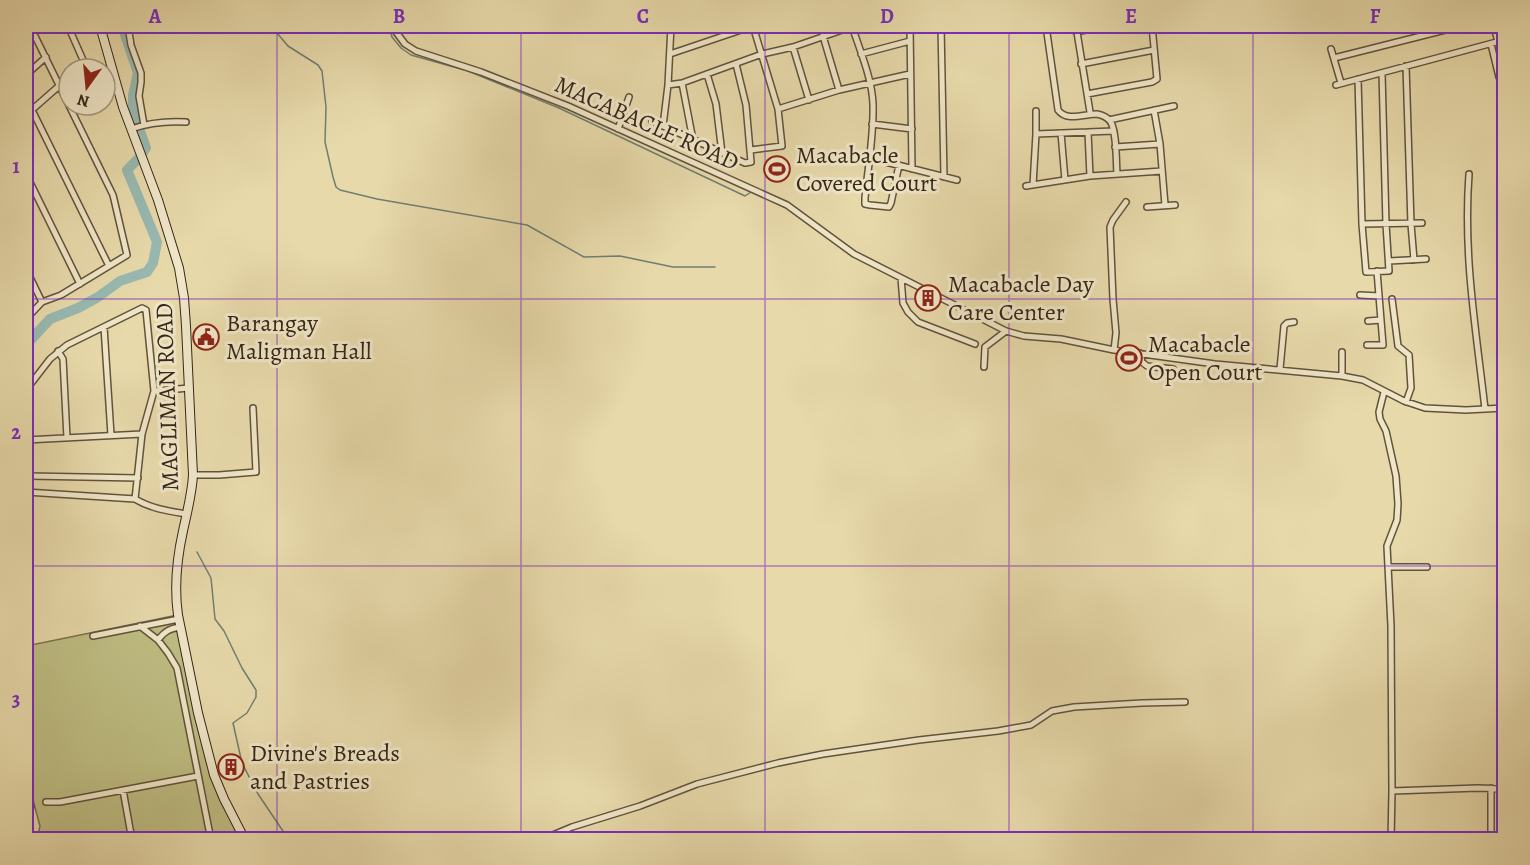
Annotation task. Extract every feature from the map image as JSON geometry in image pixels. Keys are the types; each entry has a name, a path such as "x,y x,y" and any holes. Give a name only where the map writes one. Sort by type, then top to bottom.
{"street":[{"path":"30,26 57,80"},
{"path":"76,26 68,27 82,57"},
{"name":"MAGLIMAN ROAD","path":"100,26 123,107 138,127 140,153 158,201 178,268 184,298 193,488 181,541 176,600 198,713 214,775 245,840"},
{"path":"128,26 131,45 141,73 138,127 168,122 186,122"},
{"name":"MACABACLE ROAD","path":"394,26 405,44 416,51 481,72 568,106 787,205 854,254 1006,331 1024,336 1061,339 1114,350 1215,364 1342,376 1362,380 1413,406 1435,410 1504,408"},
{"path":"663,126 671,26"},
{"path":"670,54 753,26 778,109 782,146 751,150"},
{"path":"668,85 853,26 873,102 866,204 890,207 898,165"},
{"path":"910,26 912,168"},
{"path":"941,26 944,177"},
{"path":"1046,26 1058,110 1066,117 1097,114 1109,120 1114,131 1117,174"},
{"path":"1090,112 1076,29 1105,26"},
{"path":"1087,94 1152,82 1157,79 1152,26"},
{"path":"1334,58 1461,26"},
{"path":"1494,26 1498,42 1499,77 1504,76"},
{"path":"26,38 33,32"},
{"path":"824,36 839,90"},
{"path":"861,54 910,41"},
{"path":"1331,49 1339,84 1498,42"},
{"path":"793,47 810,100"},
{"path":"1081,64 1154,50"},
{"path":"26,75 46,57"},
{"path":"652,121 748,164 751,162 746,105 736,64"},
{"path":"1406,66 1414,260"},
{"path":"1358,79 1362,224 1366,272 1389,271 1382,73"},
{"path":"707,74 716,104 722,153"},
{"path":"778,109 839,90 910,75"},
{"path":"682,82 693,140"},
{"path":"26,115 57,89"},
{"path":"618,129 629,97"},
{"path":"1109,120 1174,106"},
{"path":"32,110 109,266"},
{"path":"1154,110 1160,144 1165,206"},
{"path":"1034,185 1036,111"},
{"path":"26,319 42,302 61,295 128,255 113,195 75,117"},
{"path":"872,124 912,129"},
{"path":"1036,134 1114,131"},
{"path":"1088,132 1090,176"},
{"path":"1061,133 1065,180"},
{"path":"1115,147 1160,144"},
{"path":"870,158 957,180"},
{"path":"1026,186 1090,176 1162,171"},
{"path":"26,174 80,284"},
{"path":"1468,174 1467,255 1485,409"},
{"path":"1114,350 1116,333 1110,227 1126,202"},
{"path":"1147,207 1175,205"},
{"path":"1362,224 1422,224"},
{"path":"1389,261 1426,259"},
{"path":"26,269 42,302"},
{"path":"1367,345 1383,345 1377,271"},
{"path":"901,278 903,303 918,322 975,344"},
{"path":"1360,295 1379,296"},
{"path":"1392,298 1398,346 1409,355 1411,388 1406,402"},
{"path":"26,390 58,351 142,308 146,310 154,391 142,434 135,498"},
{"path":"1368,321 1381,321"},
{"path":"1280,369 1284,326 1294,322"},
{"path":"104,327 111,435"},
{"path":"984,367 985,347 1006,331"},
{"path":"58,351 63,359 67,438"},
{"path":"1342,352 1342,376"},
{"path":"1140,353 1142,362 1147,366 1173,369"},
{"path":"154,391 189,388"},
{"path":"1384,392 1379,412 1386,431 1396,476 1398,504 1397,520 1387,546 1391,626 1391,840"},
{"path":"193,475 256,472 252,408"},
{"path":"26,440 142,434"},
{"path":"29,476 138,478"},
{"path":"26,492 135,498 155,508 187,514"},
{"path":"1388,567 1427,567"},
{"path":"93,636 140,626 179,623"},
{"path":"158,640 164,632 179,623"},
{"path":"140,626 158,640 173,661 178,674 211,840"},
{"path":"541,840 697,784 823,754 1031,725 1052,711 1074,707 1185,702"},
{"path":"46,802 60,802 198,776"},
{"path":"1491,788 1491,840"},
{"path":"1392,791 1504,789"},
{"path":"123,790 132,840"}],"shaded area":[{"path":"178,615 214,775 245,839 37,839 40,826 26,761 26,646"}],"waterway":[{"path":"26,345 50,319 78,308 120,281 147,272 153,263 157,242 127,170 146,148 133,105 138,73 122,26"},
{"path":"254,26 277,33 288,46 318,65 322,71 326,107 325,142 336,187 340,190 377,199 527,225 584,257 620,256 673,267 715,267"},
{"path":"389,26 392,37 411,55 468,71 559,108 745,196 751,192"},
{"path":"197,552 211,578 215,619 256,690 256,697 247,713 233,723 242,763 258,794 289,840"}],"place":[{"name":"Macabacle Covered Court","path":"777,169"},
{"name":"Macabacle Day Care Center","path":"928,298"},
{"name":"Barangay Maligman Hall","path":"206,337"},
{"name":"Macabacle Open Court","path":"1129,358"},
{"name":"Divine's Breads and Pastries","path":"231,767"}]}
